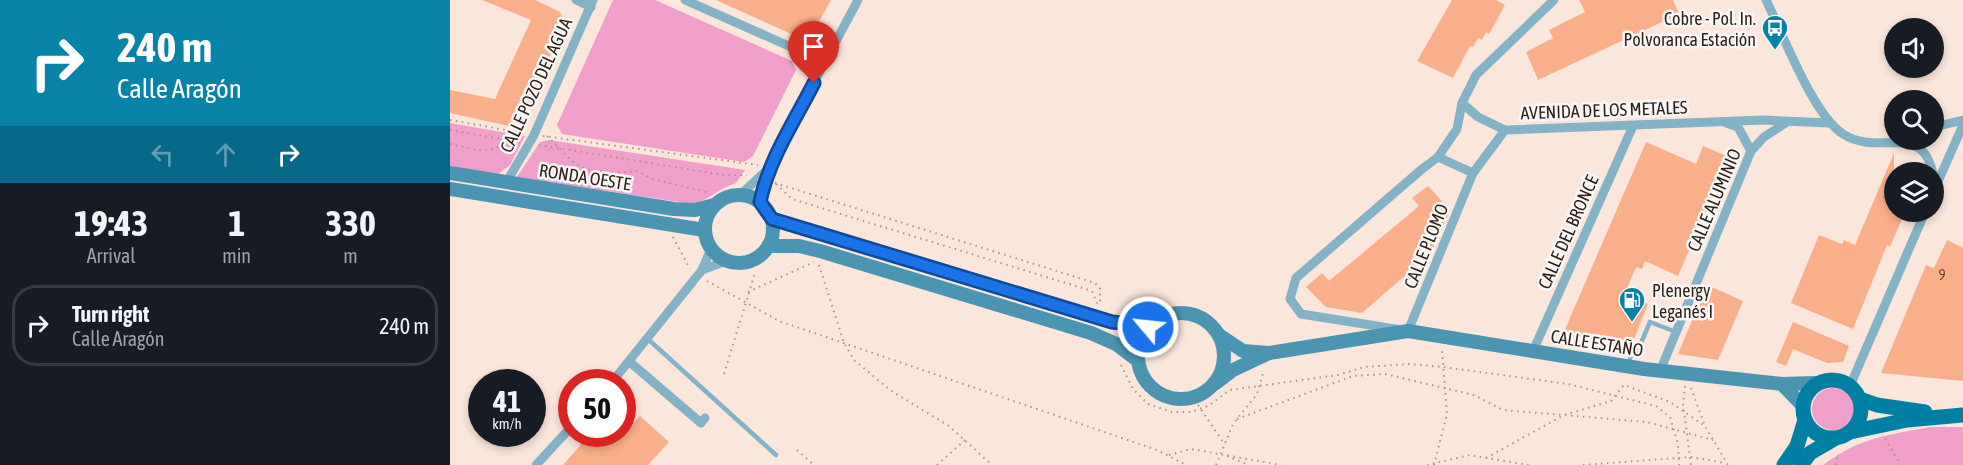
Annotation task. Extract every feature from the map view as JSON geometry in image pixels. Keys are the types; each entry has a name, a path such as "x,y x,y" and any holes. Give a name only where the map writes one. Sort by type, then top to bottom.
{"main road":[{"name":"RONDA OESTE","path":"450,173 674,209 695,210 714,205"},
{"name":"RONDA OESTE","path":"450,189 704,230"},
{"path":"741,194 760,202 772,219 773,229 768,246 750,261 726,261 711,249 704,230 705,221 714,205 722,199 741,194"},
{"path":"772,219 1112,322 1131,324 1184,312 1204,320 1219,335 1224,349 1224,364 1219,377 1209,389 1198,396 1171,399 1148,385 1140,374 1137,360 1142,337 1157,319"},
{"path":"768,246 799,246 820,251 1091,333 1116,344 1137,360"},
{"name":"CALLE ESTAÑO","path":"1219,335 1244,351 1269,353 1408,331 1686,374 1782,384 1817,383"},
{"name":"CALLE ESTAÑO","path":"1209,389 1233,370 1269,353"},
{"path":"1784,465 1797,446 1810,390 1817,383 1837,380 1850,386 1860,399 1889,407 1957,415"},
{"path":"1782,384 1817,433 1836,444"},
{"path":"1801,465 1810,453 1836,444 1851,432 1860,416 1860,399"},
{"path":"1851,432 1957,415"}],"street":[{"path":"576,0 592,3"},
{"path":"686,0 825,62"},
{"path":"741,194 762,180 770,167 858,0"},
{"path":"1473,173 1438,157 1457,129 1462,104 1476,75 1554,0"},
{"path":"1766,0 1806,83 1830,123 1843,134 1859,141 1884,140"},
{"name":"CALLE POZO DEL AGUA","path":"506,183 534,135 592,3"},
{"path":"1462,104 1478,117 1504,130"},
{"path":"1944,125 1963,120"},
{"path":"1722,122 1738,127 1751,151"},
{"name":"AVENIDA DE LOS METALES","path":"1473,173 1504,130 1722,122 1830,123"},
{"name":"CALLE ALUMINIO","path":"1660,370 1751,151 1764,137 1788,122"},
{"path":"1944,168 1963,125"},
{"name":"CALLE DEL BRONCE","path":"1533,351 1633,126"},
{"path":"1920,150 1930,162"},
{"name":"CALLE ESTAÑO","path":"1408,331 1301,314 1290,299 1296,278 1438,157"},
{"name":"CALLE PLOMO","path":"1408,331 1473,173"},
{"path":"760,202 762,180"},
{"path":"1850,386 1921,222"},
{"path":"625,369 701,276 711,249"},
{"path":"701,276 726,261"},
{"path":"631,363 700,423 705,418"},
{"path":"536,465 558,441"}],"lane":[{"path":"1629,366 1631,353 1638,350 1650,321 1676,332"},
{"path":"649,340 776,455"}],"path":[{"path":"450,120 534,135 770,167"},
{"path":"450,130 724,175 749,175 762,180 776,183 1095,283 1100,288 1102,297 1099,308 1092,291 792,199 776,183"},
{"path":"450,144 477,152 503,147 522,132"},
{"path":"547,136 574,163 592,171 612,173 637,171 653,179 707,192"},
{"path":"671,233 701,276 779,321 1110,433 1186,465"},
{"path":"748,292 818,260 844,343 854,360 890,390 949,426 993,465"},
{"path":"724,374 754,273"},
{"path":"1435,463 1447,414 1440,336"},
{"path":"1216,465 1237,419 1257,394 1269,353"},
{"path":"1116,357 1133,389 1148,404 1172,412 1208,406 1230,390 1338,375 1364,367 1409,364 1568,384 1616,394 1656,406 1670,417 1674,428 1679,465"},
{"path":"1237,419 1353,376 1385,374 1474,395 1503,410 1647,422 1713,440"},
{"path":"1686,374 1685,412 1691,465"},
{"path":"1686,374 1705,426 1726,464"},
{"path":"1486,458 1564,415 1611,401 1624,385 1670,402 1705,426"},
{"path":"1198,405 1225,445"},
{"path":"1877,427 1901,465"},
{"path":"937,465 965,440"},
{"path":"1836,444 1836,465"},
{"path":"1168,456 1191,449 1281,465"},
{"path":"797,450 814,465"},
{"path":"1221,454 1249,465"},
{"path":"1427,465 1470,455 1529,465"},
{"path":"1582,465 1691,457 1726,464"}],"shaded area":[{"path":"613,0 655,0 792,61 796,70 753,156 744,162 562,134 557,125"},
{"path":"450,123 525,136 510,165 498,174 450,168"},
{"path":"549,140 745,170 736,183 692,204 517,177 540,142"},
{"path":"1833,388 1848,394 1854,409 1848,424 1833,430 1818,424 1812,409 1818,394"},
{"path":"1930,427 1963,427 1963,465 1823,465 1861,443 1887,435"}],"building":[{"path":"482,0 535,0 560,12 565,23 521,120 509,126 450,113 450,90 495,99 531,20"},
{"path":"716,0 831,0 812,34 800,38"},
{"path":"1452,0 1496,0 1505,5 1489,34 1486,32 1482,40 1478,38 1473,47 1470,46 1453,78 1417,61"},
{"path":"1579,0 1673,0 1679,14 1538,80 1526,52 1553,38 1549,30 1585,12"},
{"path":"1646,142 1696,164 1703,146 1729,157 1678,276 1645,261 1642,269 1636,267 1624,295 1648,304 1630,349 1605,338 1604,341 1563,334"},
{"path":"1884,177 1884,222 1901,222 1890,247 1887,245 1853,329 1791,303 1819,235 1842,244 1844,240 1855,245"},
{"path":"1428,186 1450,210 1431,253 1362,313 1326,307 1306,287 1322,273 1329,281 1419,206 1412,198"},
{"path":"1947,240 1963,248 1963,381 1881,373 1926,265 1934,268"},
{"path":"1707,285 1743,301 1718,360 1678,354"},
{"path":"1793,322 1849,346 1843,362 1827,363 1793,349 1786,366 1776,362"},
{"path":"640,416 669,442 648,465 563,465 579,447 636,447 636,420"}],"place":[{"name":"Cobre - Pol. In. Polvoranca Estación","path":"1775,51"},
{"name":"Plenergy Leganés I","path":"1632,323"}],"route":[{"path":"814,83 770,167 763,188 760,202 772,219 1112,322 1131,324 1157,319 1148,327"}]}
